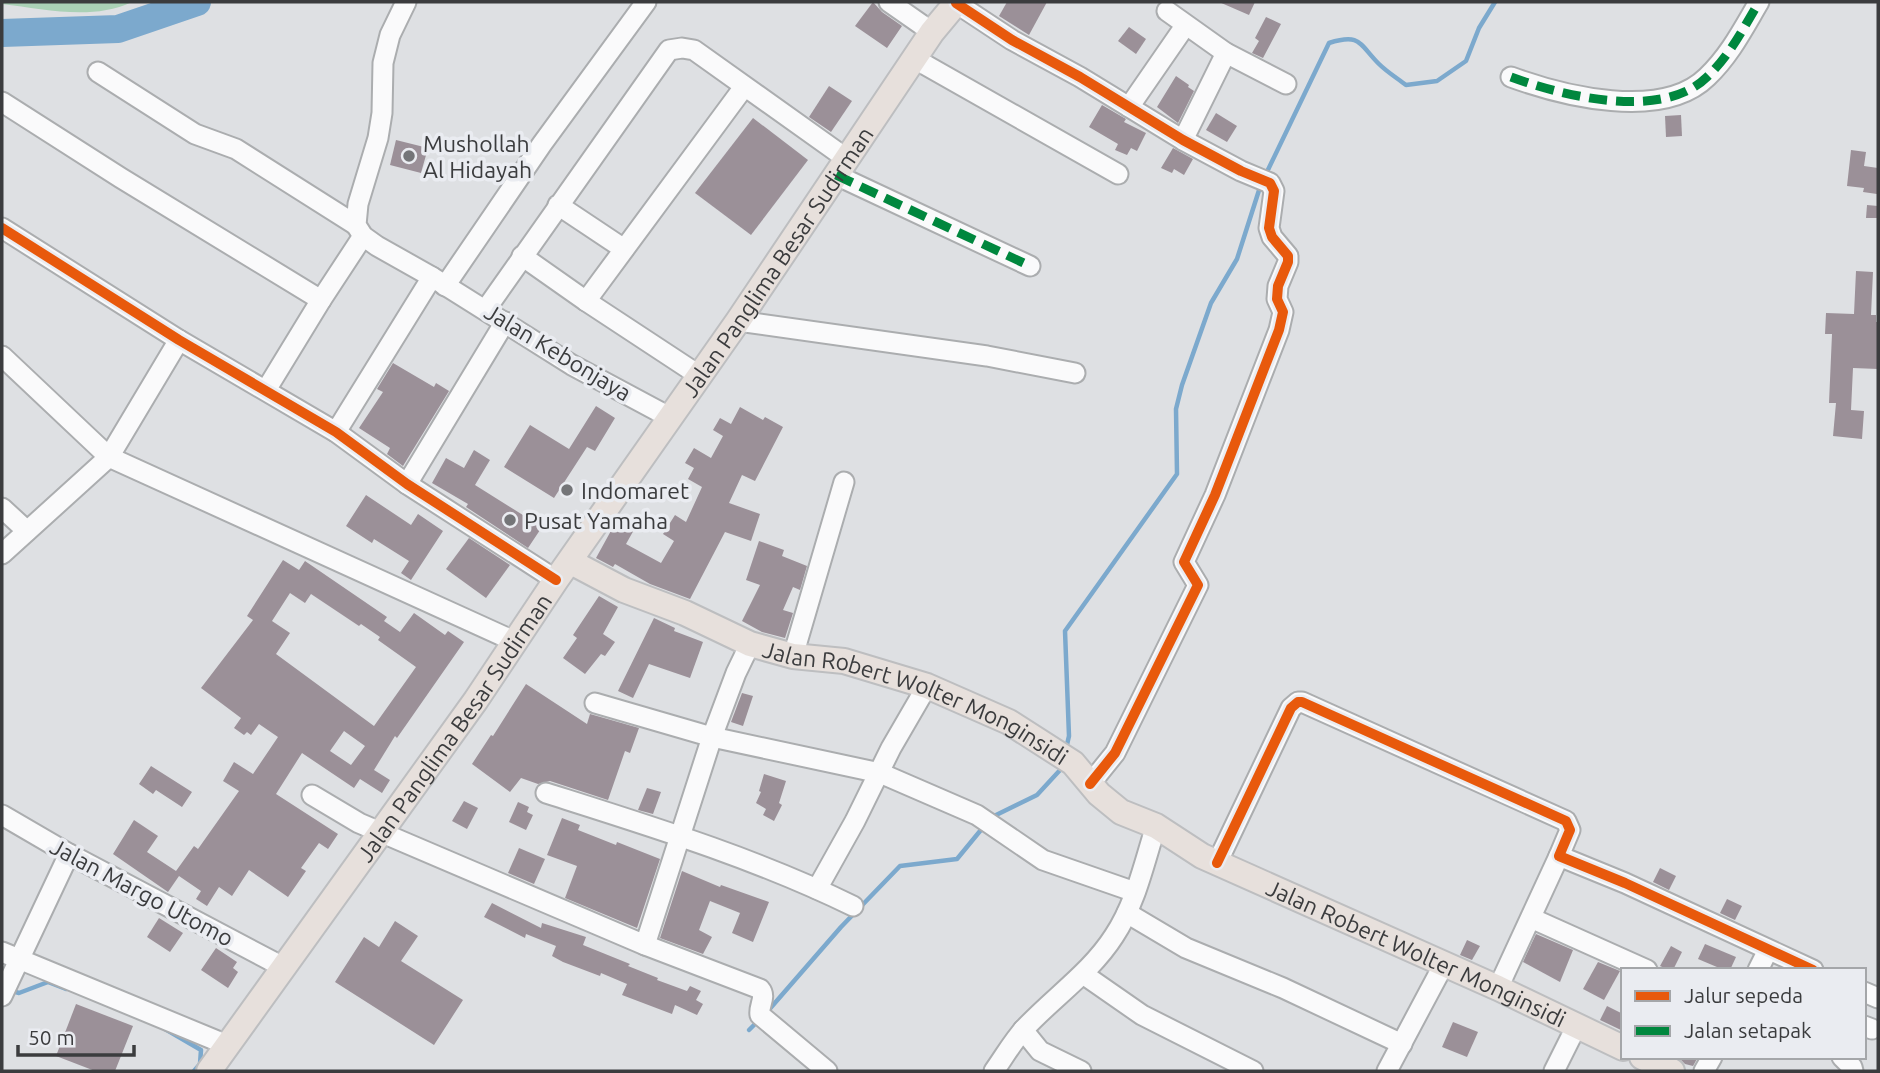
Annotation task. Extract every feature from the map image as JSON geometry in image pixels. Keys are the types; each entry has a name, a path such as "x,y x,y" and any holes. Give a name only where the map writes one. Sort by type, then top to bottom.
{"main road":[{"name":"Jalan Panglima Besar Sudirman","path":"218,1058 516,642 738,321 932,32 957,2"},
{"name":"Jalan Robert Wolter Monginsidi","path":"564,571 685,613 750,643 793,656 844,660 926,686 1009,722 1064,757 1121,812 1156,826 1202,856 1498,988 1621,1047"},
{"path":"1646,1059 1672,1071"}],"street":[{"path":"265,390 321,300 360,230 358,204 378,138 382,113 383,63 390,35 406,2"},
{"path":"336,432 438,281 646,2"},
{"path":"889,2 932,32"},
{"path":"957,2 1012,40 1183,140 1241,171 1264,179 1274,191 1269,228 1272,237 1288,256 1278,286 1277,299 1283,316 1215,495 1184,562 1198,586 1115,753 1090,784"},
{"path":"1511,77 1582,98 1639,100 1666,97 1686,91 1706,79 1732,50 1759,2"},
{"path":"1167,11 1226,53 1286,84"},
{"path":"1129,107 1185,26"},
{"path":"486,309 669,50 682,48 694,50 744,87 842,167 1030,266"},
{"path":"1183,140 1226,53"},
{"path":"915,59 1118,174"},
{"name":"Jalan Kebonjaya","path":"98,72 195,134 236,149 360,230 377,246 486,309 572,365 671,418"},
{"path":"586,301 744,87"},
{"path":"2,102 321,300"},
{"path":"558,205 624,249"},
{"path":"2,229 179,340 336,432 407,484 564,571"},
{"path":"522,256 700,376"},
{"path":"738,321 987,356 1075,373"},
{"path":"407,484 505,322"},
{"path":"2,554 109,457 179,340"},
{"path":"2,356 109,457 516,642"},
{"path":"793,656 844,482"},
{"path":"2,508 27,531"},
{"path":"645,945 712,737 750,643"},
{"path":"817,888 926,686"},
{"path":"1217,863 1291,708 1302,702 1566,821 1570,830 1498,988"},
{"path":"595,703 712,737 880,773 977,815 1043,860 1135,892"},
{"path":"546,793 681,835 817,888 853,906"},
{"path":"312,795 359,823 645,945 761,989 764,1019 827,1071"},
{"name":"Jalan Margo Utomo","path":"2,815 69,854 283,967"},
{"path":"994,1071 1023,1030 1083,974 1114,937 1127,914 1156,826"},
{"path":"5,991 11,956 69,854"},
{"path":"1559,856 1625,883 1808,968"},
{"path":"1127,914 1186,948 1283,988 1402,1044"},
{"path":"1531,918 1643,968"},
{"path":"1759,968 1768,950"},
{"path":"11,956 218,1058"},
{"path":"1387,1071 1444,964"},
{"path":"1083,974 1142,1015 1254,1071"},
{"path":"1554,1071 1576,1027"},
{"path":"1023,1030 1040,1051 1081,1071"}],"green space":[{"path":"2,2 132,2 100,11 68,12"}],"building":[{"path":"873,2 902,26 887,48 855,26"},
{"path":"1007,2 1047,2 1029,35 999,16"},
{"path":"1219,2 1255,2 1249,15"},
{"path":"1266,17 1281,24 1263,58 1252,53 1259,41 1255,38"},
{"path":"1129,27 1146,39 1136,54 1118,41"},
{"path":"1176,76 1194,91 1178,123 1157,107"},
{"path":"829,86 852,101 831,132 809,117"},
{"path":"1102,105 1126,119 1124,122 1146,133 1137,151 1131,148 1127,155 1115,150 1118,144 1089,127"},
{"path":"1216,113 1237,126 1227,142 1206,130"},
{"path":"1681,115 1682,136 1666,137 1665,116"},
{"path":"753,118 808,160 751,235 695,193"},
{"name":"Mushollah Al Hidayah","path":"396,140 428,148 421,173 390,165"},
{"path":"1173,148 1193,159 1184,175 1174,169 1172,173 1161,168"},
{"path":"1851,150 1866,152 1864,166 1878,168 1877,194 1863,192 1864,188 1847,186"},
{"path":"1867,205 1878,206 1878,218 1866,218"},
{"path":"1856,271 1873,272 1871,315 1876,315 1878,322 1878,369 1853,368 1851,410 1864,411 1862,439 1833,436 1836,403 1829,403 1832,334 1825,334 1826,313 1854,314"},
{"path":"393,363 434,387 436,383 449,391 403,466 387,454 390,448 359,428 383,392 377,389"},
{"path":"596,406 615,418 595,451 587,447 554,498 504,467 530,425 569,449"},
{"path":"740,407 783,427 755,481 742,475 729,503 760,514 751,541 725,532 690,599 650,584 615,564 613,567 596,558 618,518 635,528 626,544 661,563 674,541 663,534 675,515 686,522 702,487 688,479 694,468 685,463 694,448 711,458 723,436 713,430 720,418 731,424"},
{"path":"474,450 490,460 475,485 542,527 528,548 466,507 468,504 432,483 446,458 464,468"},
{"path":"366,495 411,525 418,514 443,531 411,580 401,573 409,561 374,539 372,543 346,526"},
{"path":"469,538 510,565 486,598 446,569"},
{"path":"759,541 784,550 782,556 807,566 800,590 793,587 783,610 793,613 785,638 762,632 742,621 760,585 746,580"},
{"path":"283,560 299,570 305,561 387,617 384,621 400,632 414,613 445,635 448,631 464,642 397,738 395,736 374,770 390,780 382,793 360,779 354,788 302,753 276,794 338,834 328,849 319,843 301,868 306,871 288,897 249,870 232,896 219,887 207,906 196,899 201,891 179,876 168,892 113,854 134,820 158,836 147,852 176,871 194,846 198,849 239,791 223,781 234,762 253,774 278,737 259,724 251,735 247,732 244,735 234,728 241,718 201,688 253,620 247,616","holes":["290,593 305,603 311,594 380,637 378,640 416,667 374,726 276,654 290,633 272,621","344,731 365,746 351,765 330,751"]},
{"path":"599,596 618,607 603,634 615,642 605,656 601,654 585,674 563,658 577,638 573,635"},
{"path":"654,618 675,628 674,631 703,642 690,678 649,664 633,698 618,691"},
{"path":"526,684 587,724 590,714 639,728 630,753 625,751 608,800 550,781 538,784 521,778 510,792 472,764"},
{"path":"742,693 753,696 743,726 731,722"},
{"path":"151,766 192,792 182,807 156,790 153,794 139,784"},
{"path":"764,774 786,781 779,803 782,805 774,821 763,815 766,809 756,803"},
{"path":"647,788 661,792 653,814 638,810"},
{"path":"464,801 478,808 467,829 452,821"},
{"path":"518,802 529,807 527,812 533,815 526,830 509,822"},
{"path":"562,818 580,825 578,830 660,859 637,928 565,898 577,866 547,855"},
{"path":"519,848 545,859 534,884 508,873"},
{"path":"1660,868 1676,876 1669,890 1653,882"},
{"path":"682,871 720,887 721,885 769,902 753,942 732,933 740,913 710,901 699,930 712,937 703,954 660,938"},
{"path":"1727,899 1742,906 1735,920 1720,913"},
{"path":"492,903 541,928 542,923 586,937 583,945 630,964 628,966 658,978 657,980 687,991 690,986 701,991 696,1000 703,1004 697,1015 675,1005 672,1014 622,995 627,984 563,962 552,956 556,946 526,934 525,938 484,917"},
{"path":"159,918 183,933 170,952 147,937"},
{"path":"395,921 418,936 401,961 463,1000 434,1045 335,982 364,937 379,947"},
{"path":"1536,934 1573,950 1560,982 1523,962"},
{"path":"1467,940 1480,946 1472,960 1460,955"},
{"path":"1705,944 1736,957 1731,968 1719,968 1698,959"},
{"path":"1671,946 1682,952 1674,968 1660,966"},
{"path":"216,948 237,962 233,968 238,972 228,988 201,970"},
{"path":"1598,962 1620,971 1604,1000 1583,989"},
{"path":"76,1004 133,1026 115,1071 95,1071 56,1056"},
{"path":"1607,1006 1621,1013 1621,1030 1600,1020"},
{"path":"1453,1022 1478,1032 1467,1057 1442,1047"},
{"path":"1680,1059 1697,1059 1693,1066"}],"waterway":[{"path":"2,33 118,29 197,2"},
{"path":"1265,176 1329,43 1348,39 1358,42 1382,67 1406,85 1437,81 1466,61 1479,28 1495,2"},
{"path":"1066,749 1069,736 1065,631 1177,474 1176,409 1182,385 1211,303 1237,259 1261,184"},
{"path":"990,818 1037,795 1061,769 1062,764"},
{"path":"767,1012 841,927 900,866 957,859 985,825"},
{"path":"9,990 19,993 48,982 66,989"},
{"path":"749,1030 758,1021"},
{"path":"165,1029 201,1050 200,1064 194,1071"}],"marked path":[{"path":"1511,77 1557,91 1612,101 1665,98 1688,90 1715,69 1742,32 1759,2"},
{"path":"836,175 1030,266"}],"cycle path":[{"path":"956,3 1012,40 1080,77 1183,140 1270,183 1274,191 1269,228 1272,237 1288,256 1278,286 1277,299 1283,312 1279,330 1215,495 1184,562 1198,585 1115,753 1090,784"},
{"path":"2,228 179,340 336,432 407,484 556,580"},
{"path":"1217,863 1291,708 1302,702 1566,821 1570,830 1559,856 1625,883 1809,968"}],"place":[{"name":"Mushollah Al Hidayah","path":"409,156"},
{"name":"Indomaret","path":"567,490"},
{"name":"Pusat Yamaha","path":"510,520"}]}
